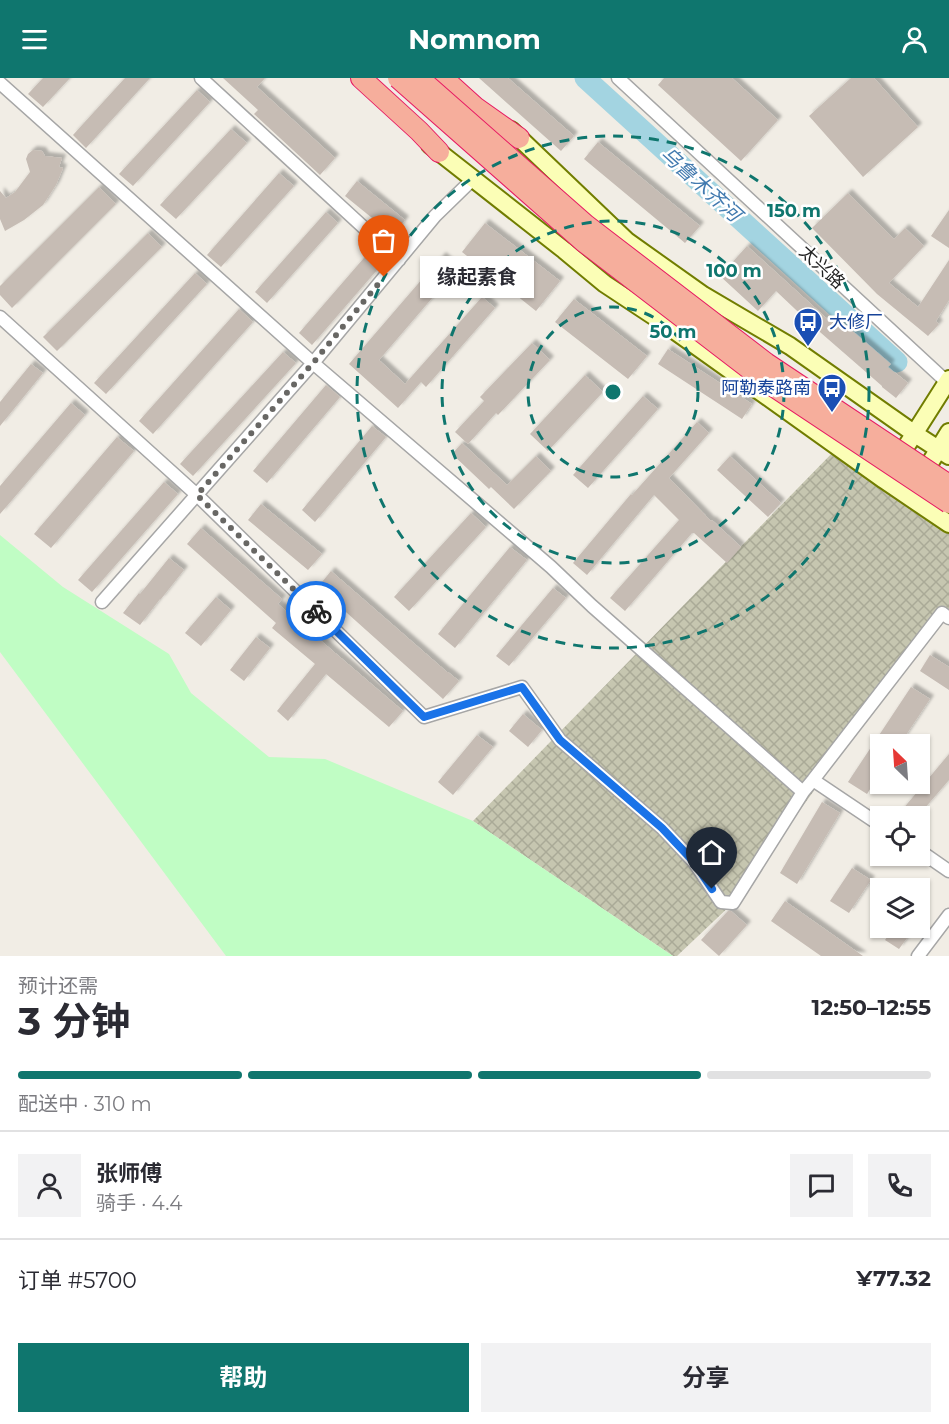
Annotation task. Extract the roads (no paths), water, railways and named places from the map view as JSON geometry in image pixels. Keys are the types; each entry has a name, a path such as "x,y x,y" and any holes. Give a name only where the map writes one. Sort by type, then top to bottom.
{"highway":[{"path":"361,78 439,152"},
{"path":"398,78 584,243 764,380 949,503"},
{"path":"419,78 596,233 766,363 949,485"},
{"path":"443,78 475,107 519,138"}],"main road":[{"path":"352,78 393,116 605,284 949,524"},
{"path":"456,78 627,241 703,294 790,346 944,452"},
{"path":"884,480 948,382"},
{"path":"909,497 944,452 949,432"}],"street":[{"path":"201,78 399,260"},
{"name":"太兴路","path":"618,78 948,382"},
{"path":"0,83 313,363 542,559 802,792"},
{"path":"102,602 313,363 435,216 473,179"},
{"path":"0,317 197,495 424,717 522,687 560,740 662,828 694,862 721,902 734,903 802,792 942,613 949,618"},
{"path":"813,780 870,818"},
{"path":"930,858 949,871"},
{"path":"918,956 949,915"}],"waterway":[{"name":"乌鲁木齐河","path":"585,78 897,362"}],"place":[{"name":"缘起素食","path":"384,277"},
{"name":"大修厂","path":"808,348"},
{"name":"阿勒泰路南","path":"832,414"}]}
